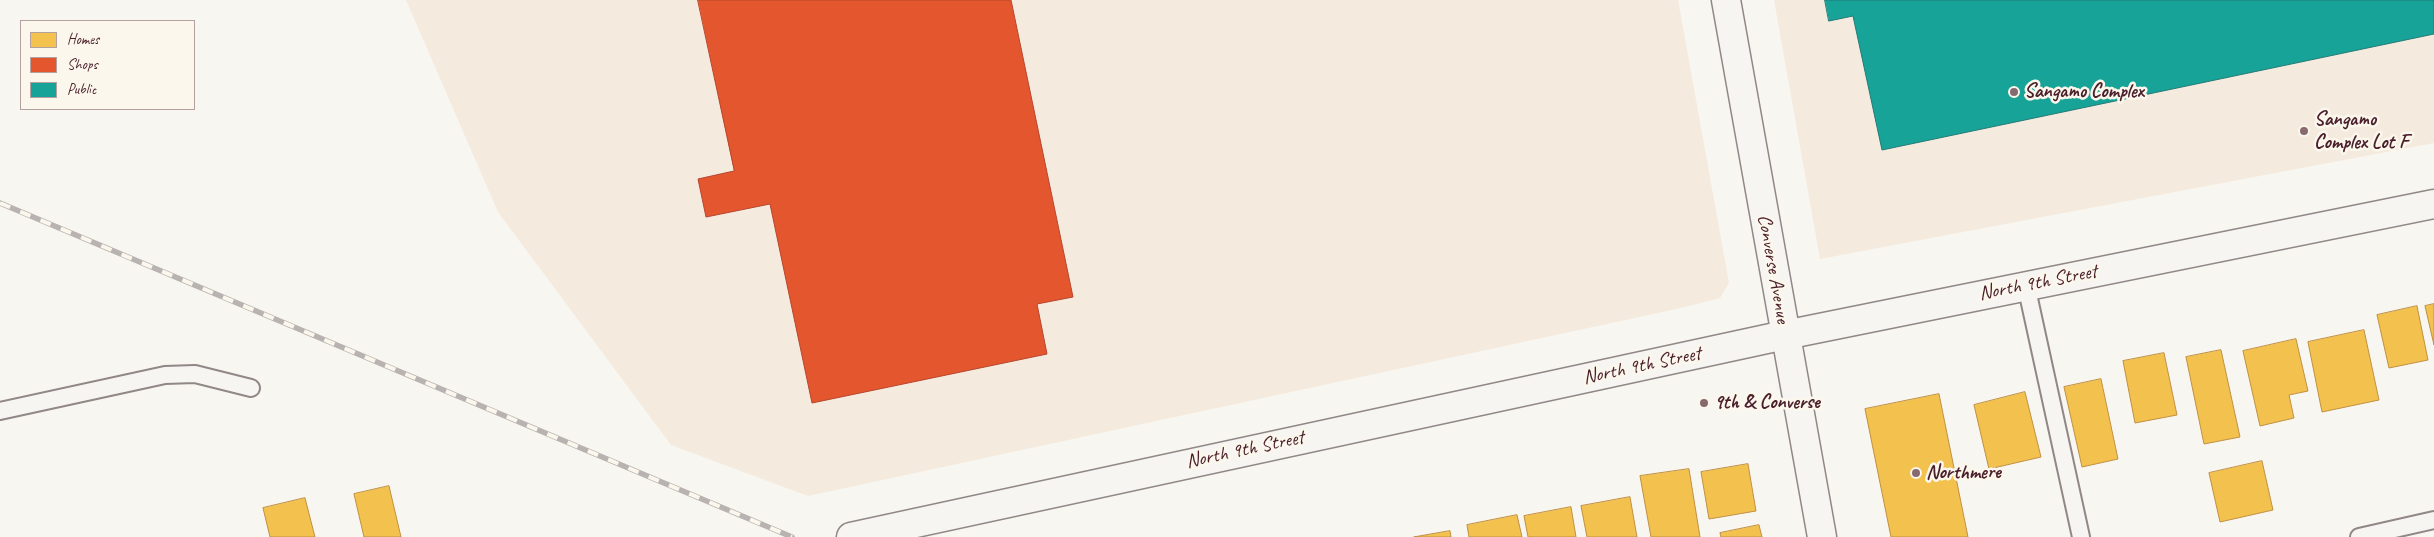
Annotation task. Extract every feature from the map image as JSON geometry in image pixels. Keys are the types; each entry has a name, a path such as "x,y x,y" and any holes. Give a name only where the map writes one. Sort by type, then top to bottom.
{"main road":[{"name":"Converse Avenue","path":"1726,0 1822,537"},
{"name":"North 9th Street","path":"851,537 1785,335 2434,204"}],"lane":[{"path":"2026,285 2081,537"},
{"path":"0,411 165,375 195,374 251,388"},
{"path":"2360,537 2434,520"}],"shaded area":[{"path":"406,0 1678,0 1729,283 1720,298 1681,308 808,496 671,445 498,212"},
{"path":"1774,0 2434,0 2434,143 1820,259"}],"building: Homes":[{"path":"2434,304 2434,345 2425,306"},
{"path":"2417,306 2428,360 2389,368 2377,315"},
{"path":"2364,330 2379,400 2322,412 2308,342"},
{"path":"2296,339 2308,391 2289,395 2294,418 2260,426 2243,351"},
{"path":"2221,350 2240,437 2204,444 2186,357"},
{"path":"2164,353 2177,415 2135,423 2123,361"},
{"path":"2101,379 2118,459 2082,467 2064,387"},
{"path":"2025,392 2041,457 1989,469 1974,405"},
{"name":"Northmere","path":"1939,394 1968,537 1891,537 1865,409"},
{"path":"2262,461 2273,510 2220,522 2209,473"},
{"path":"1748,464 1756,511 1709,519 1701,472"},
{"path":"1689,469 1700,537 1651,537 1640,476"},
{"path":"389,486 401,537 364,537 354,494"},
{"path":"1630,497 1637,537 1587,537 1581,506"},
{"path":"305,498 315,537 270,537 263,508"},
{"path":"1571,507 1576,537 1528,537 1524,516"},
{"path":"1517,515 1522,537 1469,537 1467,525"},
{"path":"1759,525 1762,537 1721,537 1720,533"},
{"path":"1450,531 1451,537 1414,537"}],"building: Shops":[{"path":"698,0 1011,0 1073,297 1037,304 1047,354 812,403 770,204 706,217 698,179 734,171"}],"building: Public":[{"name":"Sangamo Complex","path":"1825,0 2434,0 2434,34 1882,150 1853,16 1829,21"}],"railway":[{"path":"0,203 792,537"}],"place":[{"name":"Sangamo Complex","path":"2014,92"},
{"name":"Sangamo Complex Lot F","path":"2304,131"},
{"name":"9th & Converse","path":"1704,403"},
{"name":"Northmere","path":"1916,473"}]}
